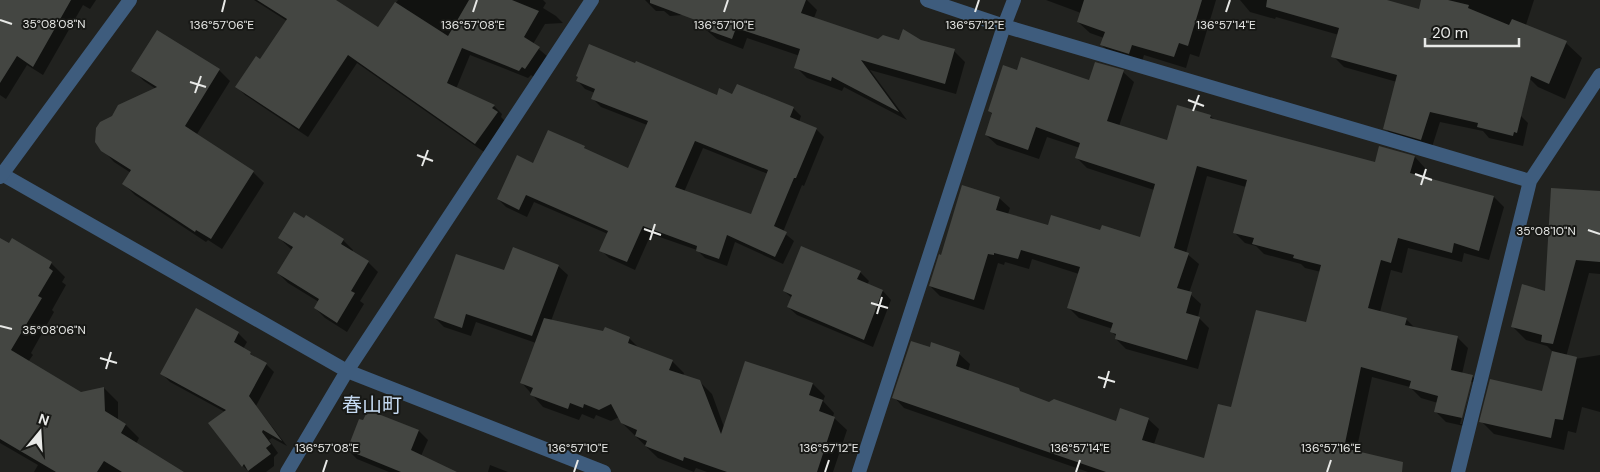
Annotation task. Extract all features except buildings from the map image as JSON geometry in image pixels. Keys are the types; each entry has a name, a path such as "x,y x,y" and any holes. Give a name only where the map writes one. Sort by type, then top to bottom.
{"street":[{"path":"130,0 1,175 346,370 604,472"},
{"path":"287,472 346,370 592,0"},
{"path":"927,0 1004,26 1530,181"},
{"path":"858,472 1014,0"},
{"path":"1458,472 1530,181 1600,75"}],"district":[{"name":"春山町","path":"372,405"}]}
